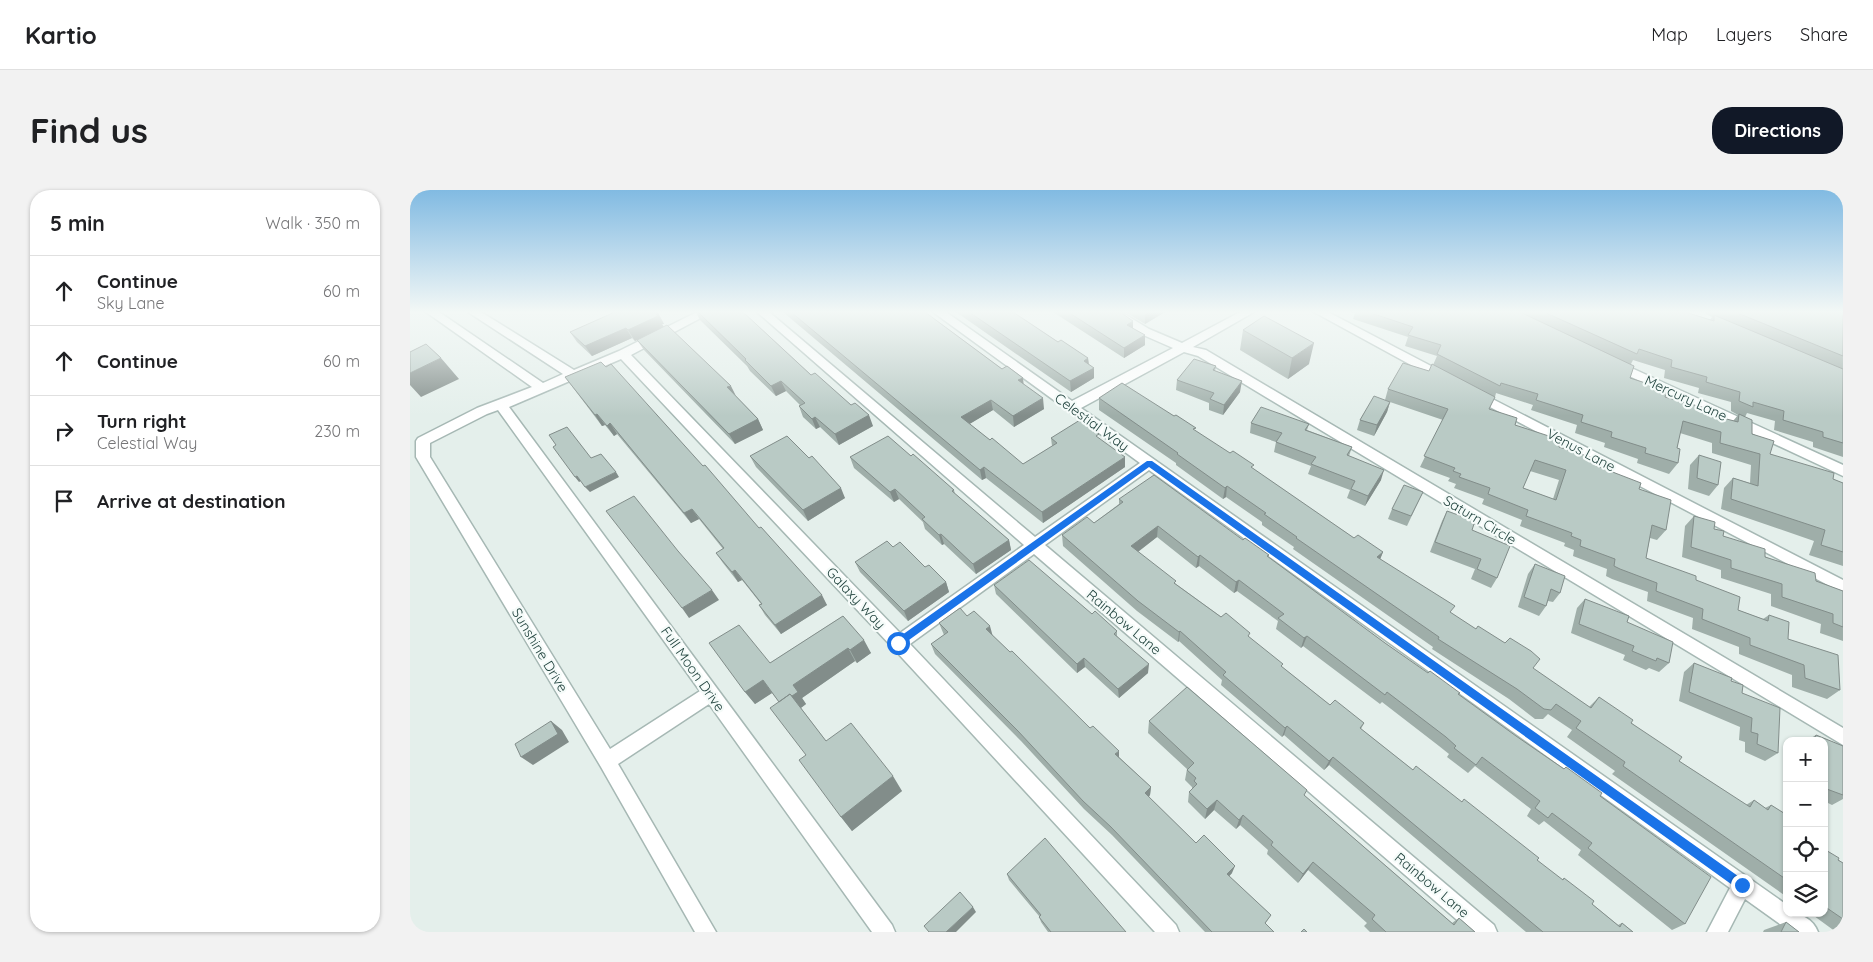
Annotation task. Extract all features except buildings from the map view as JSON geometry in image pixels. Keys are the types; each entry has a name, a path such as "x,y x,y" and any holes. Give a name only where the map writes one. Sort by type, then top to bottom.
{"street":[{"path":"496,347 540,387"},
{"path":"514,347 571,374"},
{"path":"501,405 638,347"},
{"name":"Rainbow Lane","path":"802,347 1487,932"},
{"name":"Celestial Way","path":"987,347 1808,932"},
{"name":"Saturn Circle","path":"1176,347 1202,353 1843,737"},
{"path":"1072,407 1185,347"},
{"name":"Venus Lane","path":"1385,347 1843,587"},
{"name":"Galaxy Way","path":"623,354 1169,932"},
{"name":"Mercury Lane","path":"1603,360 1843,471"},
{"name":"Full Moon Drive","path":"501,405 885,932"},
{"name":"Sunshine Drive","path":"501,405 482,411 423,441 423,458 607,761 706,932"},
{"path":"898,643 1149,463"},
{"path":"607,761 710,694"},
{"path":"1717,932 1742,885"}],"route":[{"path":"898,643 1149,463 1742,885"}]}
